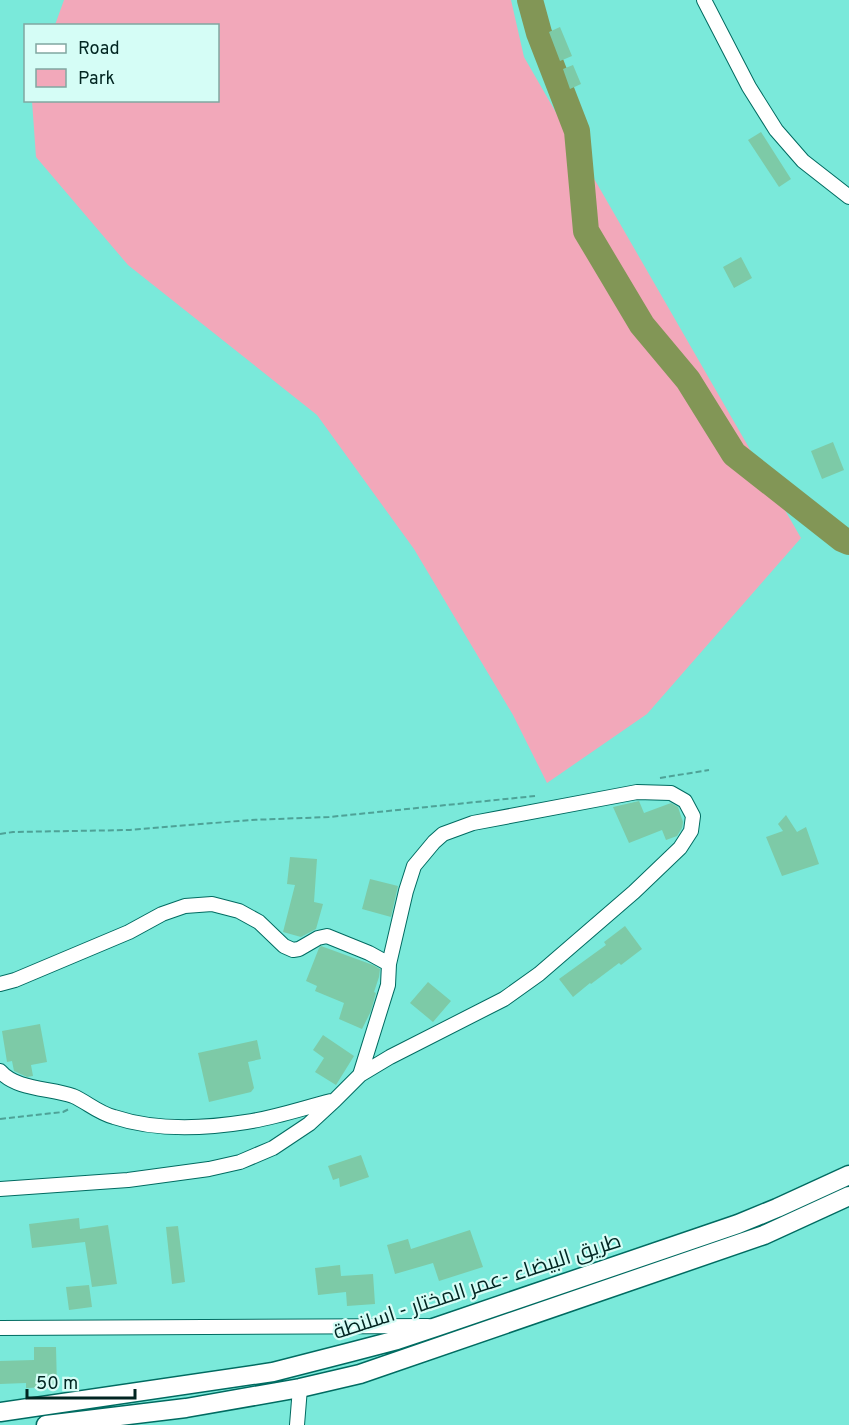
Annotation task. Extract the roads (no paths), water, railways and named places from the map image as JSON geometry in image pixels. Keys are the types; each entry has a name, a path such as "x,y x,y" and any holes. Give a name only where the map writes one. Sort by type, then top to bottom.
{"main road":[{"name":"طريق البيضاء -عمر المختار - اسلنطة","path":"0,1412 273,1372 397,1340 738,1224 849,1175"},
{"name":"طريق البيضاء -عمر المختار - اسلنطة","path":"46,1425 186,1408 300,1388 360,1374 746,1242 849,1196"},
{"path":"738,1224 746,1242"}],"street":[{"path":"704,0 749,87 776,130 803,161 849,197"},
{"path":"0,1190 128,1180 209,1169 240,1162 273,1148 309,1124 360,1075 390,1057 504,999 539,974 634,892 680,848 691,831 693,816 685,801 671,793 637,792 473,823 443,834 414,866 389,964 388,985 360,1075"},
{"path":"0,984 15,980 129,932 162,914 185,906 212,904 239,911 259,922 284,946 293,950 299,950 318,938 327,936 389,964"},
{"path":"0,1071 10,1080 72,1096 114,1118 148,1125 183,1128 247,1122 335,1100"},
{"path":"0,1328 439,1326"},
{"path":"297,1425 300,1388"}],"waterway":[{"path":"530,0 539,33 577,131 586,231 642,325 688,380 734,454 842,539 849,542"}]}
